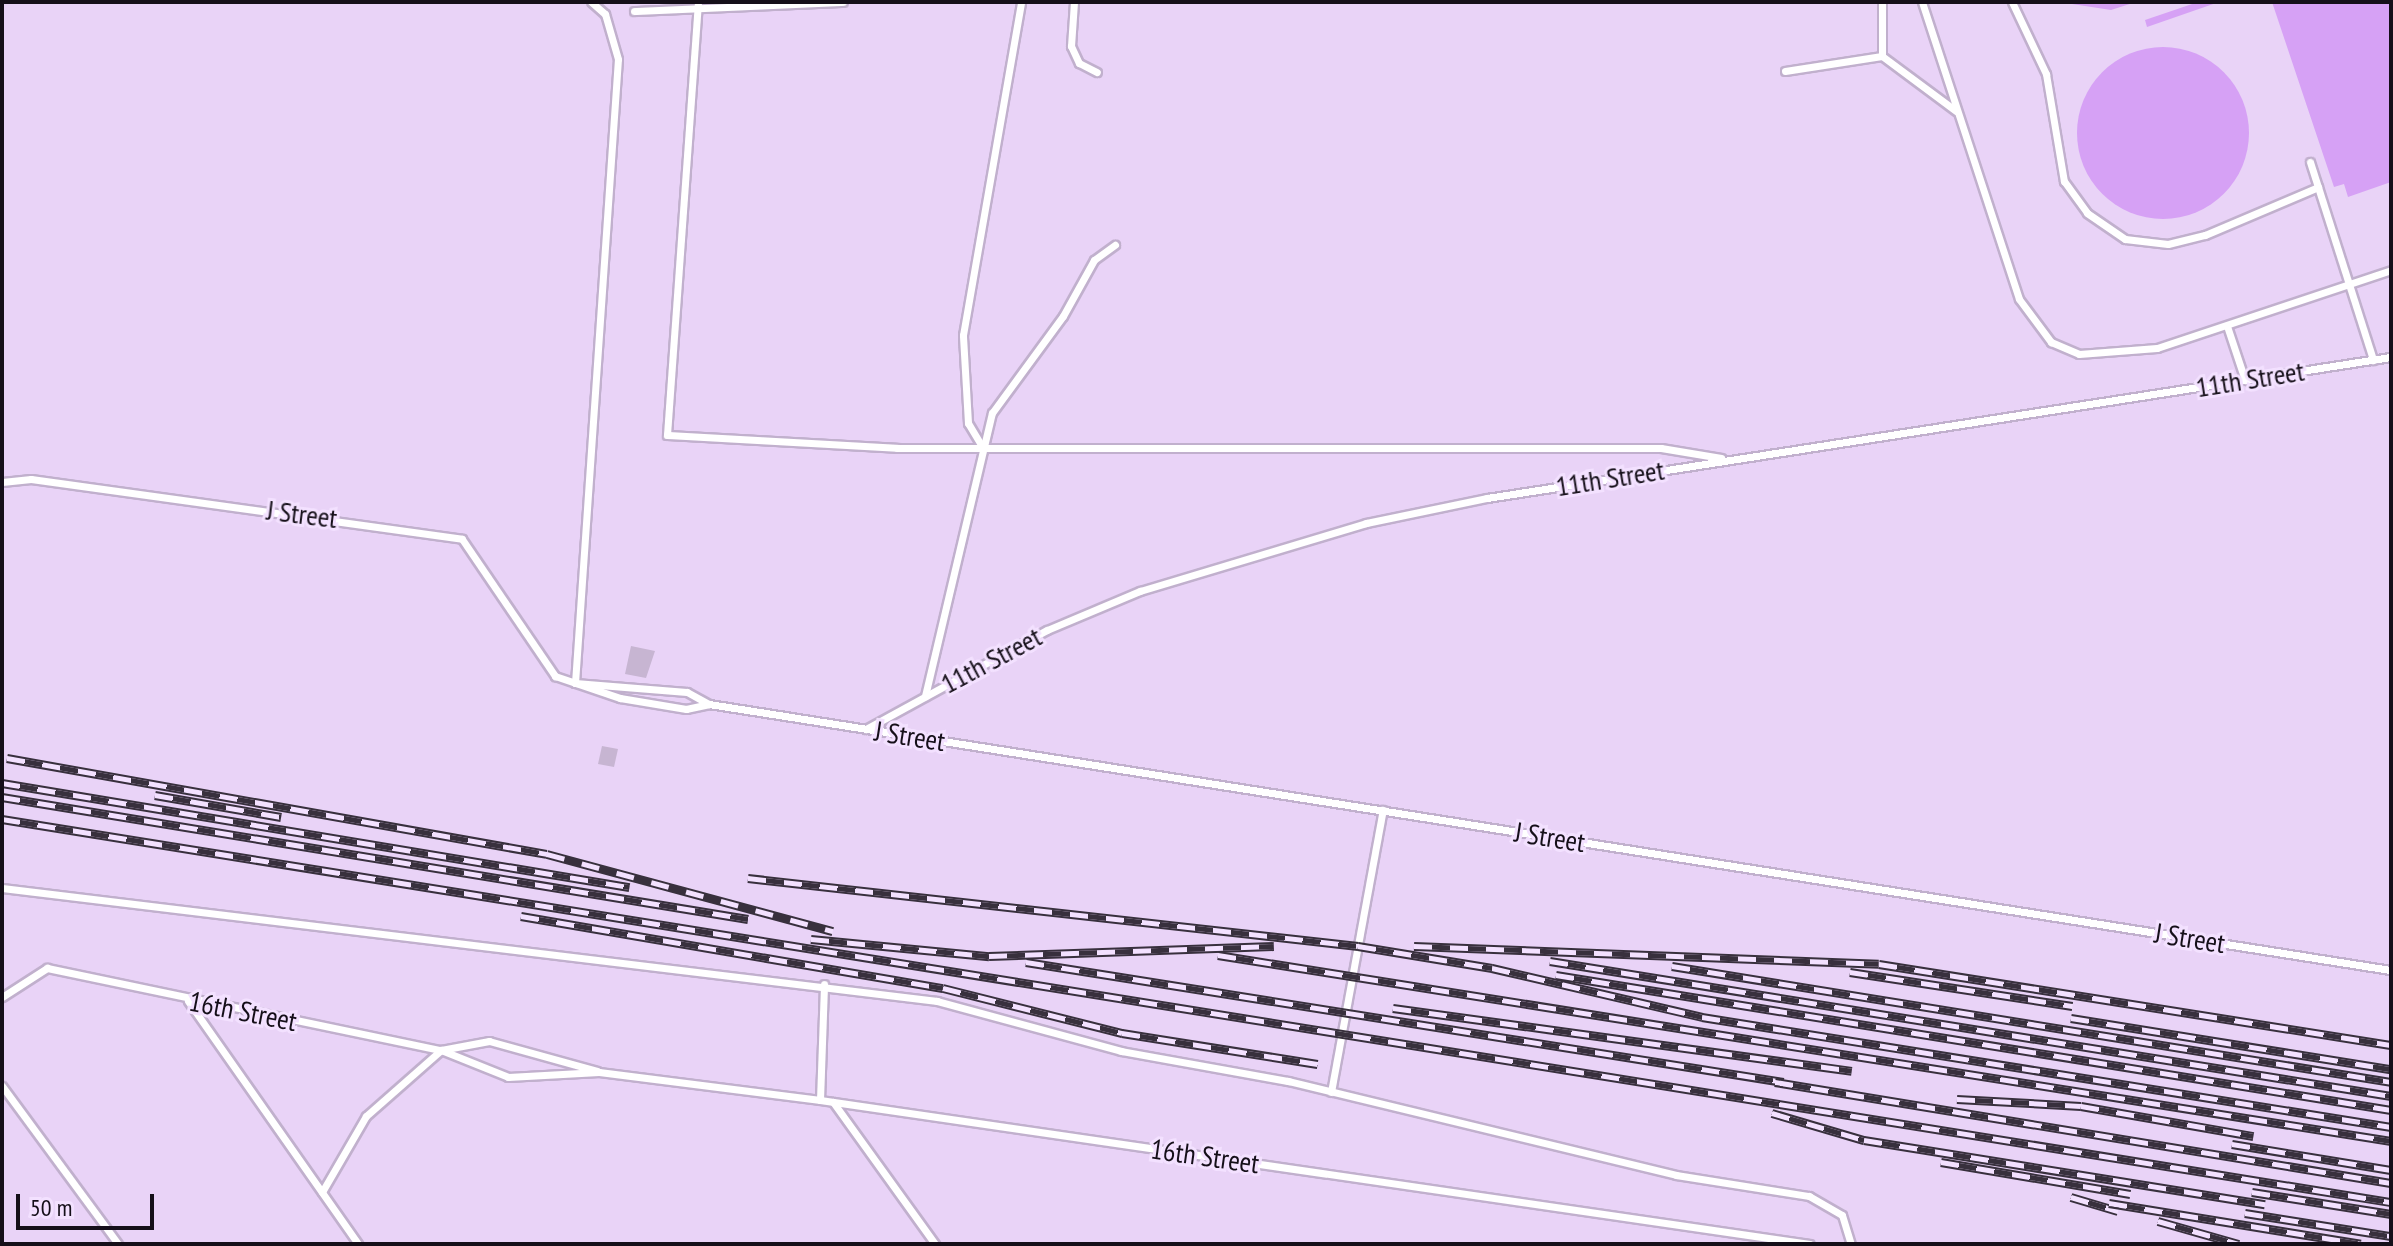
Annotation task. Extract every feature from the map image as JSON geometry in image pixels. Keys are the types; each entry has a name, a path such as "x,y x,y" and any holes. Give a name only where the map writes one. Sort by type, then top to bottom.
{"lane":[{"path":"575,683 618,59 605,14 591,2"},
{"path":"698,2 667,435 983,448 1661,448 1730,459"},
{"path":"634,11 698,12 843,2"},
{"path":"983,448 968,423 963,335 1021,2"},
{"path":"1074,2 1071,46 1079,63 1097,72"},
{"path":"1882,2 1882,56"},
{"path":"1922,2 2019,299 2051,342 2079,354 2118,354 2227,326 2391,270"},
{"path":"2012,2 2046,74 2064,181 2087,213 2125,239 2168,244 2205,235 2318,187"},
{"path":"1785,71 1882,56 1957,112"},
{"path":"2310,162 2346,285 2373,360"},
{"path":"925,696 983,448 1012,377 1063,316 1094,260 1115,245"},
{"path":"2227,326 2245,380"},
{"name":"11th Street","path":"866,729 1047,630 1239,556 1487,498 2391,357"},
{"name":"J Street","path":"2,482 31,479 462,539 538,658 575,683 686,709 709,704"},
{"name":"J Street","path":"575,683 687,692 709,704 2391,970"},
{"path":"1331,1092 1383,810"},
{"path":"2,888 824,984 937,1001 1121,1051 1331,1092 1676,1175 1809,1196 1842,1215 1851,1244"},
{"name":"16th Street","path":"2,997 47,968 188,1001 441,1050 508,1077 599,1072"},
{"path":"820,1100 824,984"},
{"path":"188,1001 358,1244"},
{"name":"16th Street","path":"441,1050 489,1041 599,1072 820,1100 1810,1244"},
{"path":"322,1192 366,1116 441,1050"},
{"path":"2,1086 118,1244"},
{"path":"833,1102 935,1244"}],"shaded area":[{"path":"2,2 2391,2 2391,1244 2,1244"},
{"path":"2059,2 2136,2 2111,10"},
{"path":"2198,2 2219,2 2147,27 2145,20"},
{"path":"2272,2 2391,2 2391,182 2348,197 2344,184 2334,187"},
{"path":"2163,47 2196,54 2224,72 2242,100 2249,133 2242,166 2224,194 2196,212 2163,219 2130,212 2102,194 2084,166 2077,133 2084,100 2102,72 2130,54"}],"building":[{"path":"631,646 655,651 646,678 625,674"},
{"path":"602,746 618,749 614,767 598,764"}],"railway":[{"path":"7,758 547,854 833,931"},
{"path":"2,783 629,887"},
{"path":"155,795 281,817"},
{"path":"2,797 748,919"},
{"path":"2,819 2391,1202"},
{"path":"748,878 1358,946 1492,968 1702,1017 2391,1127"},
{"path":"521,916 943,988 1122,1033 1318,1064"},
{"path":"811,939 989,956 1274,946"},
{"path":"1414,946 1879,964 2391,1045"},
{"path":"1218,955 2391,1141"},
{"path":"1550,961 2391,1096"},
{"path":"1026,962 1784,1082"},
{"path":"1672,966 2391,1082"},
{"path":"1850,972 2072,1006"},
{"path":"1556,975 2391,1110"},
{"path":"1393,1008 1852,1071"},
{"path":"2071,1018 2391,1069"},
{"path":"1775,1082 2391,1183"},
{"path":"1957,1099 2081,1106 2253,1136"},
{"path":"1772,1113 1864,1140 2265,1204"},
{"path":"2232,1144 2391,1170"},
{"path":"1941,1162 2130,1194"},
{"path":"2252,1192 2391,1214"},
{"path":"2071,1197 2118,1211"},
{"path":"2109,1203 2361,1244"},
{"path":"2245,1213 2391,1236"},
{"path":"2158,1221 2239,1244"}]}
